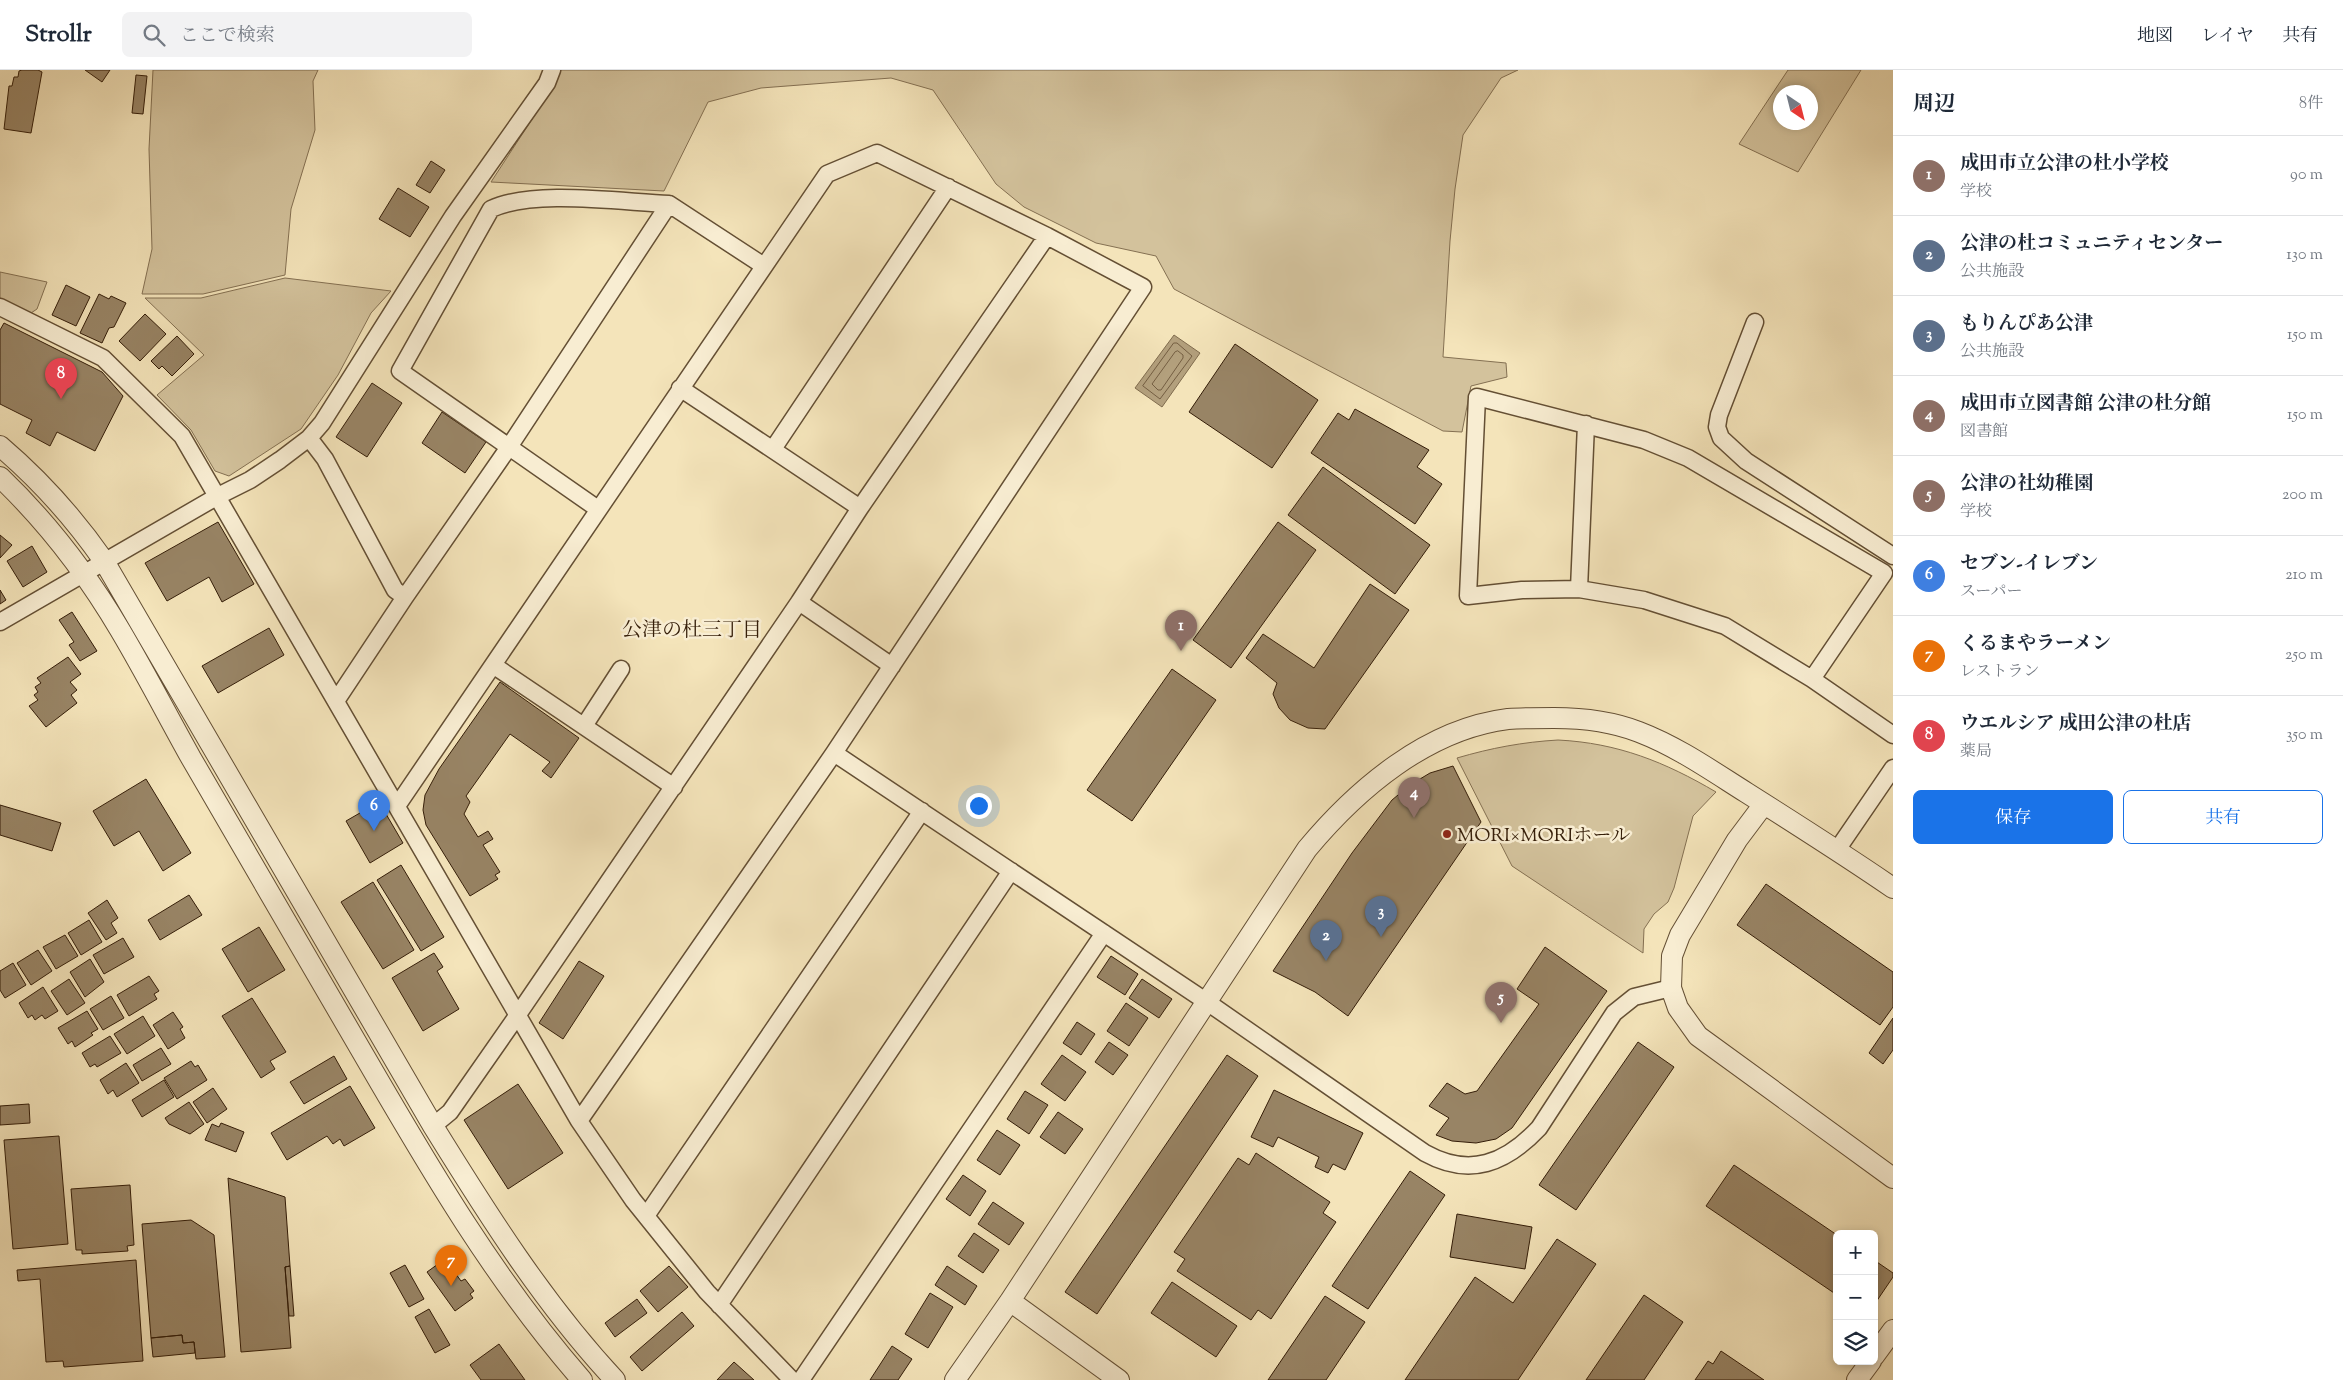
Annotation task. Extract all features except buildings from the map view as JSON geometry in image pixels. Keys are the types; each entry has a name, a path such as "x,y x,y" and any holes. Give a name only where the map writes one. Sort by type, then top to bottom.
{"street":[{"path":"0,622 82,573 250,480 309,438 322,423 453,216 546,83 552,70"},
{"path":"397,806 827,174 877,153 1047,236 1144,286 834,753 579,1121"},
{"path":"773,449 948,187"},
{"path":"598,509 400,371 491,209 505,202 541,198 669,204 764,266"},
{"path":"336,701 405,597 509,447 669,204"},
{"path":"433,1126 450,1112 517,1016 799,602 860,508 1047,236"},
{"path":"0,307 103,358 182,436 579,1121 646,1216 719,1305 792,1380"},
{"path":"1755,322 1719,415 1717,427 1720,438 1746,460 1893,556"},
{"path":"680,388 860,508"},
{"path":"1812,679 1884,573 1688,458 1644,440 1477,397 1468,596 1522,590 1579,589 1644,600 1725,626 1812,679 1893,735"},
{"path":"1579,589 1586,424"},
{"path":"309,438 325,459 395,590 405,597"},
{"path":"0,446 53,496 104,561 433,1126 486,1213 536,1283 593,1356 615,1380"},
{"path":"0,477 26,502 82,573 120,629 180,739 412,1138 477,1243 574,1377"},
{"path":"799,602 892,666"},
{"path":"493,665 674,786"},
{"path":"584,726 621,669"},
{"path":"955,1380 1010,1301 1306,850 1328,824 1374,781 1418,752 1472,728 1508,719 1597,720 1620,726 1640,732 1687,756 1837,850 1893,888"},
{"path":"834,753 1207,1002 1425,1153 1442,1162 1461,1166 1480,1164 1501,1158 1524,1144 1539,1128 1614,1013 1634,998 1671,988"},
{"path":"1837,850 1893,768"},
{"path":"1764,804 1737,840 1680,935 1672,956 1671,988 1678,1008 1698,1036 1893,1178"},
{"path":"646,1216 922,811"},
{"path":"719,1305 1011,871"},
{"path":"801,1380 1104,933"},
{"path":"1010,1301 1119,1380"},
{"path":"1878,1351 1893,1330"},
{"path":"1857,1380 1868,1365"}],"shaded area":[{"path":"153,70 318,70 313,81 315,130 291,209 285,275 203,294 142,294 152,249 149,149"},
{"path":"561,70 1518,70 1501,78 1463,135 1450,241 1443,357 1506,363 1507,377 1471,386 1462,432 1443,431 1174,289 1156,256 1096,243 1024,207 996,184 933,90 891,78 761,88 708,102 664,191 491,182 555,84"},
{"path":"1788,70 1861,70 1798,172 1739,144 1773,93 1773,130 1818,130 1818,85 1778,85"},
{"path":"0,272 47,282 37,309 31,313 0,298"},
{"path":"285,278 391,291 371,313 338,375 301,429 229,476 215,471 191,430 157,395 204,355 145,298 201,298"},
{"path":"1558,740 1601,745 1640,756 1697,781 1716,792 1693,816 1674,888 1668,902 1654,914 1644,929 1643,953 1512,866 1457,758 1507,746"}],"water":[{"path":"1174,335 1200,353 1162,407 1135,388"}],"place":[{"name":"ウエルシア 成田公津の杜店","path":"61,399"},
{"name":"成田市立公津の杜小学校","path":"1181,651"},
{"name":"成田市立図書館 公津の杜分館","path":"1414,818"},
{"name":"セブン-イレブン","path":"374,831"},
{"name":"MORI×MORIホール","path":"1447,834"},
{"name":"もりんぴあ公津","path":"1381,937"},
{"name":"公津の杜コミュニティセンター","path":"1326,961"},
{"name":"公津の社幼稚園","path":"1501,1023"},
{"name":"くるまやラーメン","path":"451,1286"}],"district":[{"name":"公津の杜三丁目","path":"692,629"}]}
